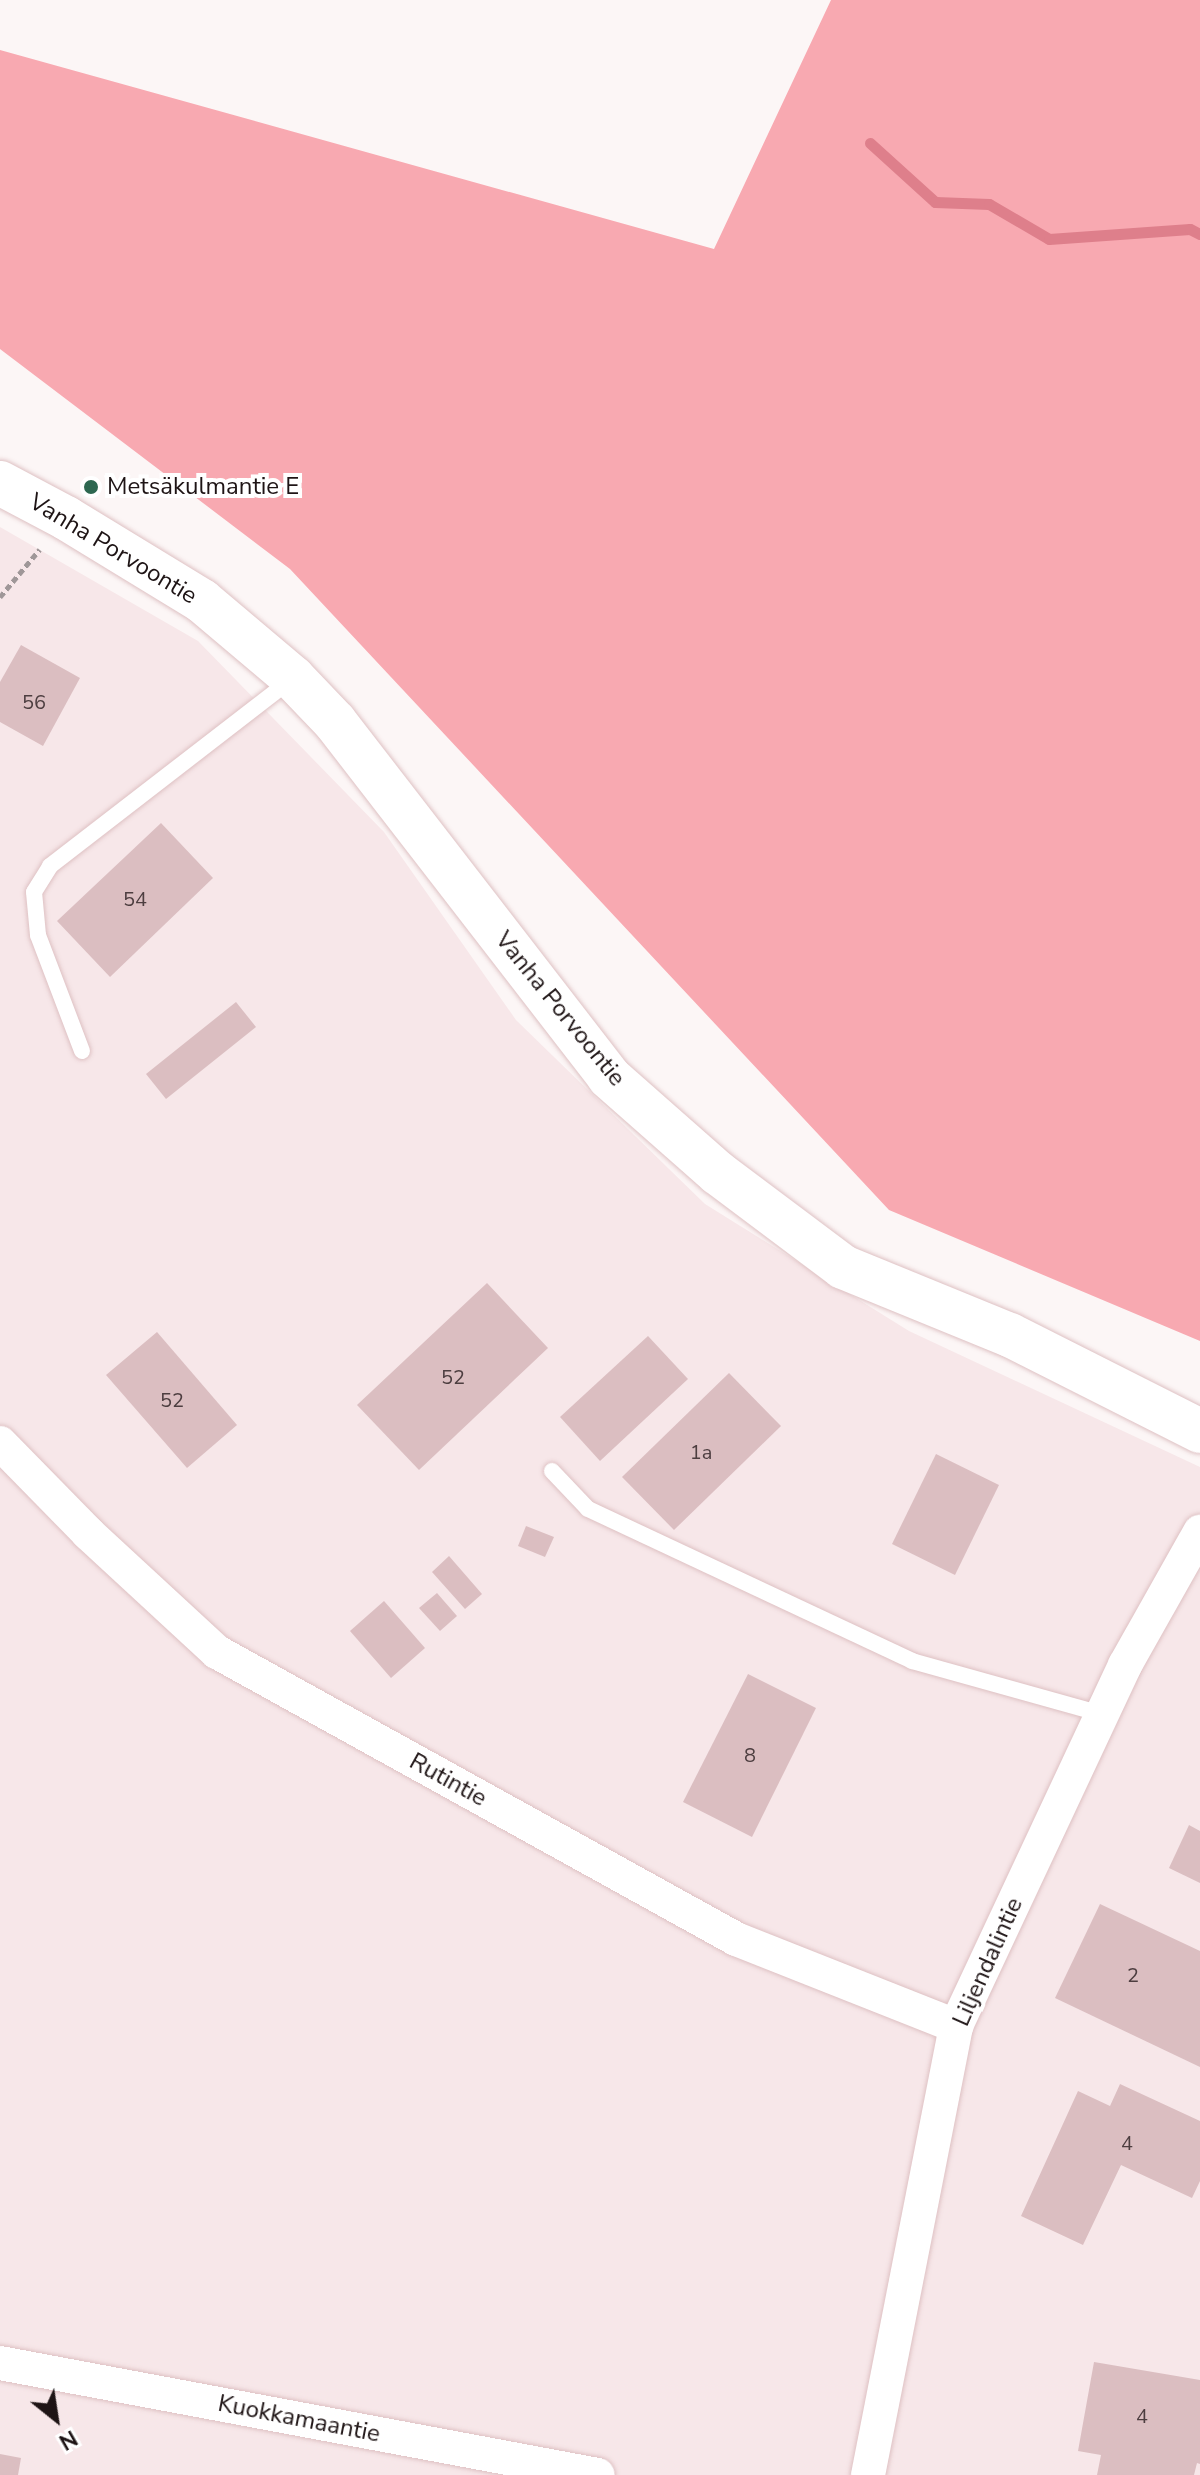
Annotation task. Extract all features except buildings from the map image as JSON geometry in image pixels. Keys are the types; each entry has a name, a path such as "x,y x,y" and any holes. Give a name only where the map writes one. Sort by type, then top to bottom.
{"main road":[{"name":"Vanha Porvoontie","path":"0,483 66,518 202,601 293,678 335,722 609,1077 718,1173 843,1267 1010,1335 1200,1431"}],"street":[{"name":"Rutintie","path":"0,1443 88,1533 217,1652 736,1939 956,2026"},
{"name":"Liljendalintie","path":"868,2475 956,2026 1125,1665 1200,1532"},
{"name":"Kuokkamaantie","path":"0,2363 598,2475"}],"lane":[{"path":"82,1051 38,935 34,892 50,866 293,678"},
{"path":"552,1471 588,1509 912,1661 1102,1714"}],"path":[{"path":"0,597 66,518"}],"shaded area":[{"path":"831,0 1200,0 1200,1341 889,1210 290,569 0,349 0,50 714,249"},
{"path":"0,527 198,641 384,832 516,1020 705,1204 909,1331 1200,1467 1200,2475 0,2475"}],"waterway":[{"path":"870,143 935,202 989,204 1049,239 1190,229 1200,234"}],"place":[{"name":"Metsäkulmantie E","path":"91,487"}]}
